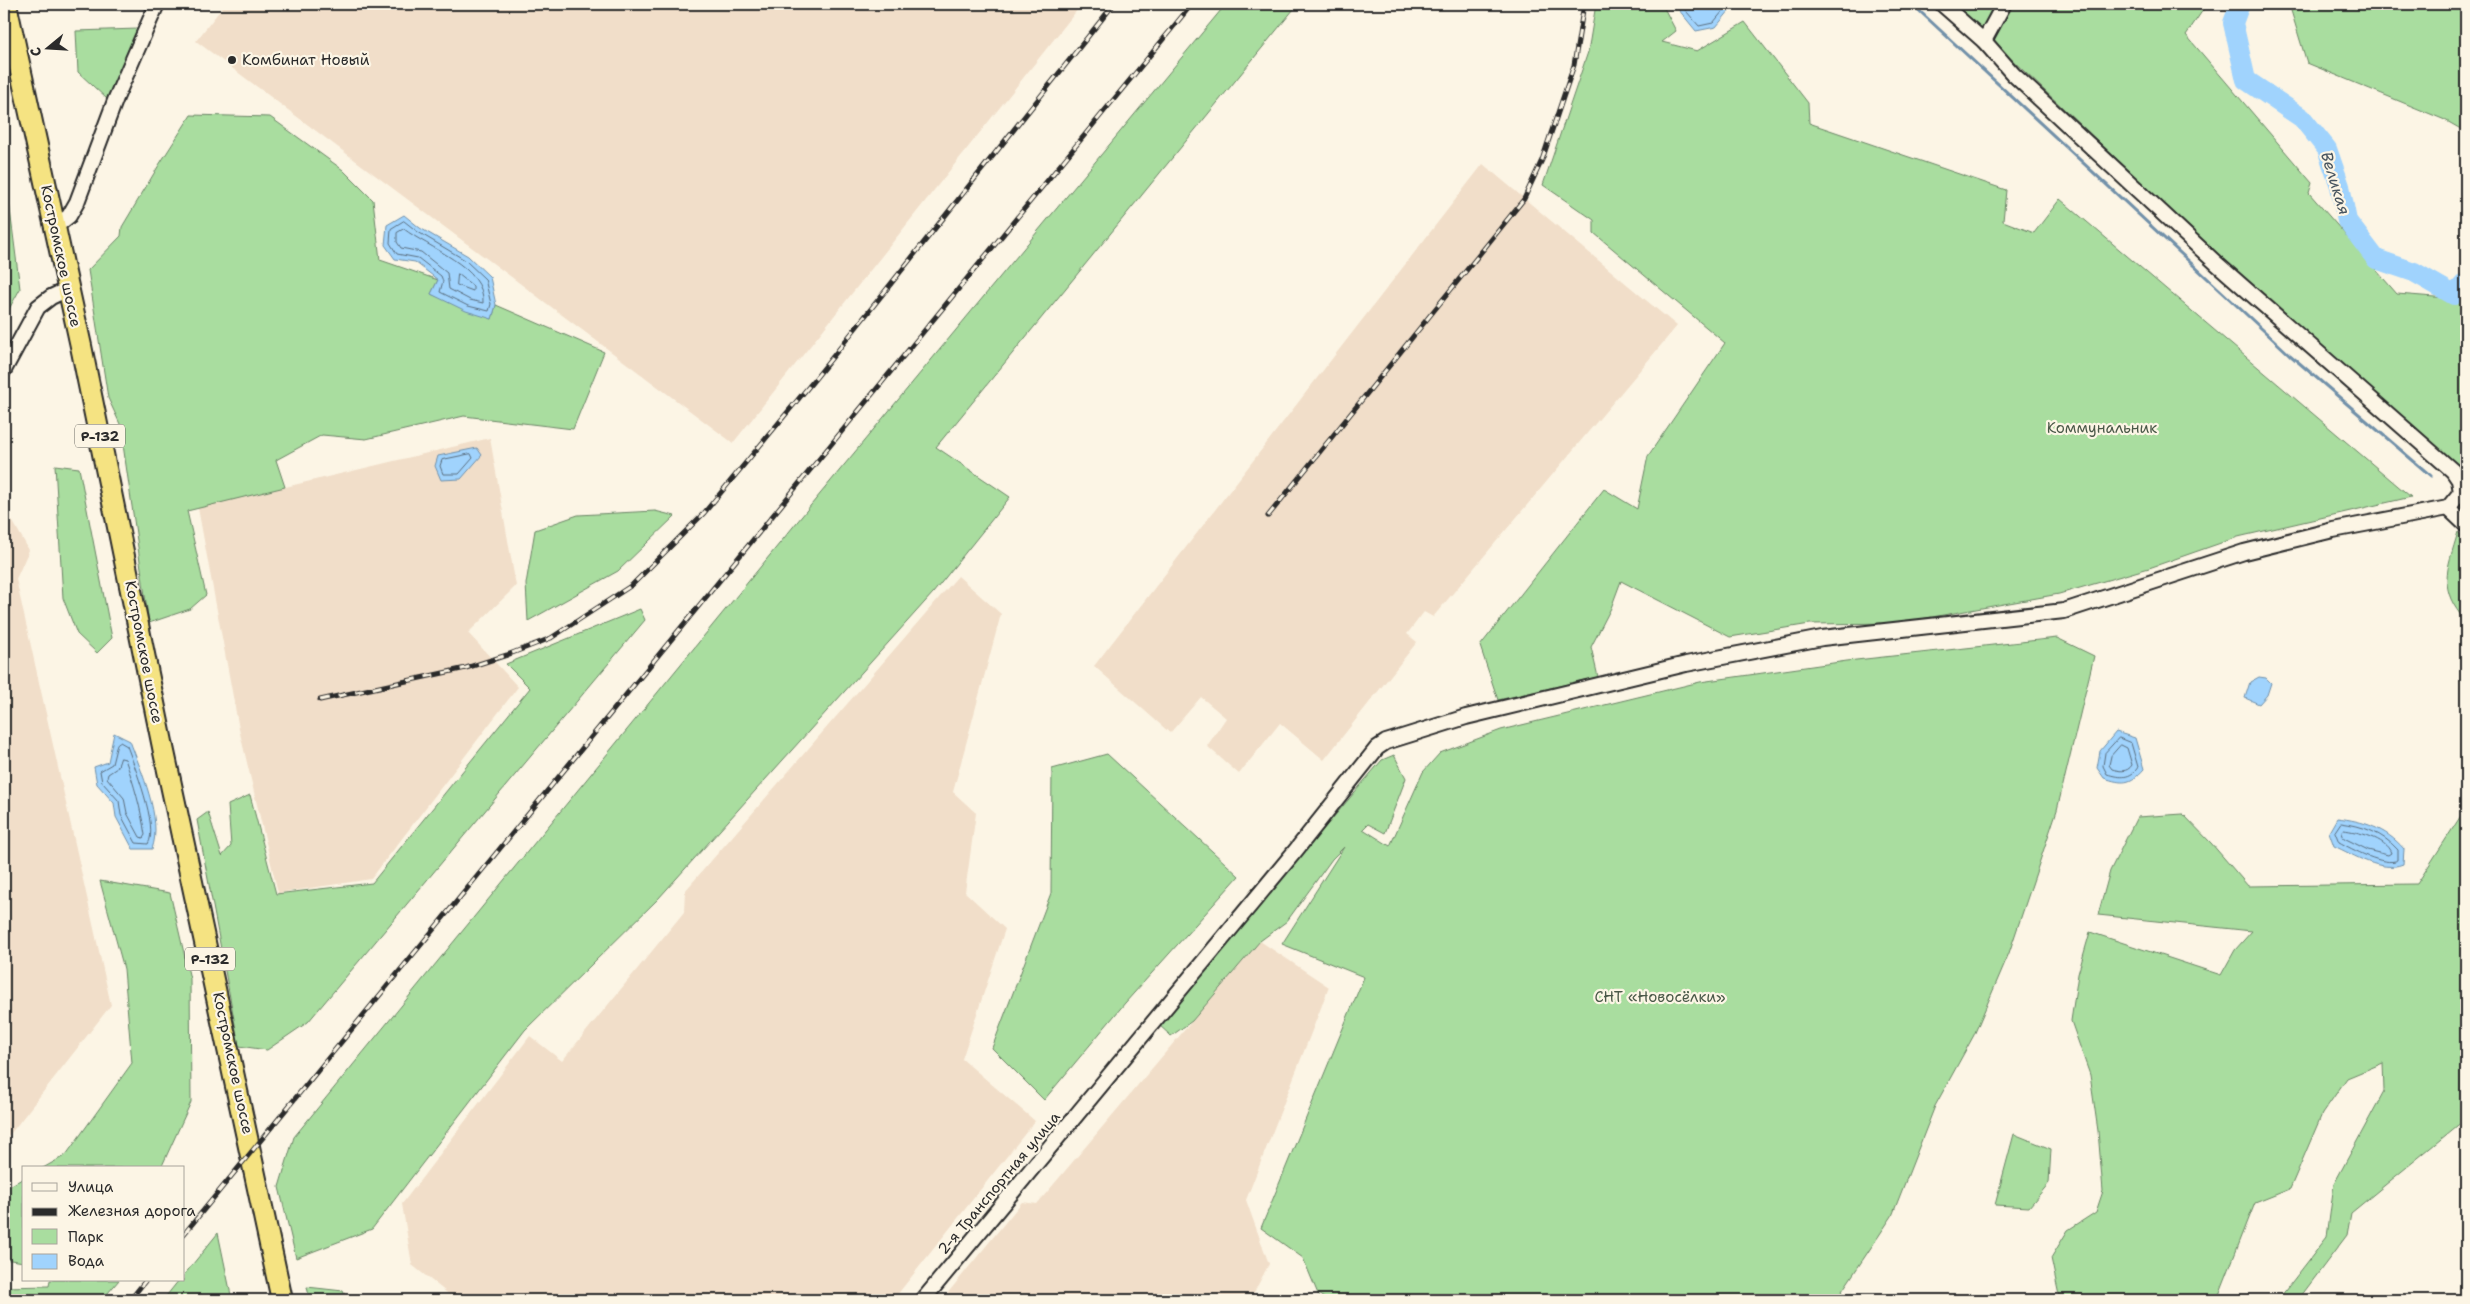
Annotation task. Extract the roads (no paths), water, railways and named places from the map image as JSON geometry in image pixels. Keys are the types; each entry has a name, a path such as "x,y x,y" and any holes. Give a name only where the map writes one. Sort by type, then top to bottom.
{"highway":[{"name":"Костромское шоссе","path":"6,4 55,227 164,752 249,1136 282,1300"}],"street":[{"path":"55,227 69,216 77,202 116,98 157,4"},
{"path":"1942,4 1984,41 2013,74 2216,263 2453,471 2459,480 2461,492 2448,508 2466,525"},
{"path":"1984,41 2004,4"},
{"path":"4,370 38,307 50,296 68,289"},
{"name":"2-я Транспортная улица","path":"923,1300 1296,850 1377,748 1386,742 1466,717 1686,664 1822,638 2064,611 2244,552 2333,530 2448,508"}],"water":[{"path":"1674,4 1725,4 1730,10 1716,27 1696,31"},
{"path":"404,215 420,228 468,256 490,277 496,305 492,319 466,311 431,294 438,280 415,262 395,259 385,245 387,225"},
{"path":"477,448 482,455 461,479 441,480 435,466 438,456"},
{"path":"2259,677 2266,678 2271,683 2267,695 2259,704 2245,698 2250,682"},
{"path":"2116,732 2135,738 2144,769 2135,778 2126,782 2104,778 2097,768 2100,751"},
{"path":"114,733 130,741 145,780 155,824 155,837 152,849 133,849 116,817 114,803 97,784 94,767 108,762"},
{"path":"2337,818 2356,821 2374,827 2390,836 2404,849 2403,864 2395,866 2377,865 2334,846 2329,832"}],"waterway":[{"path":"1912,4 2290,355 2431,476"},
{"name":"Великая","path":"2240,4 2233,23 2246,80 2302,118 2327,149 2340,186 2347,221 2376,259 2414,272 2454,295 2466,282"}],"railway":[{"path":"320,700 466,668 507,655 551,638 632,585 704,513 815,379 1114,4"},
{"path":"185,1233 1192,4"},
{"path":"1268,516 1524,199 1542,160 1574,65 1584,4"},
{"path":"130,1300 144,1282"}],"place":[{"name":"Комбинат Новый","path":"232,60"}],"park label":[{"name":"Коммунальник","path":"2102,428"},
{"name":"СНТ «Новосёлки»","path":"1660,997"}]}
